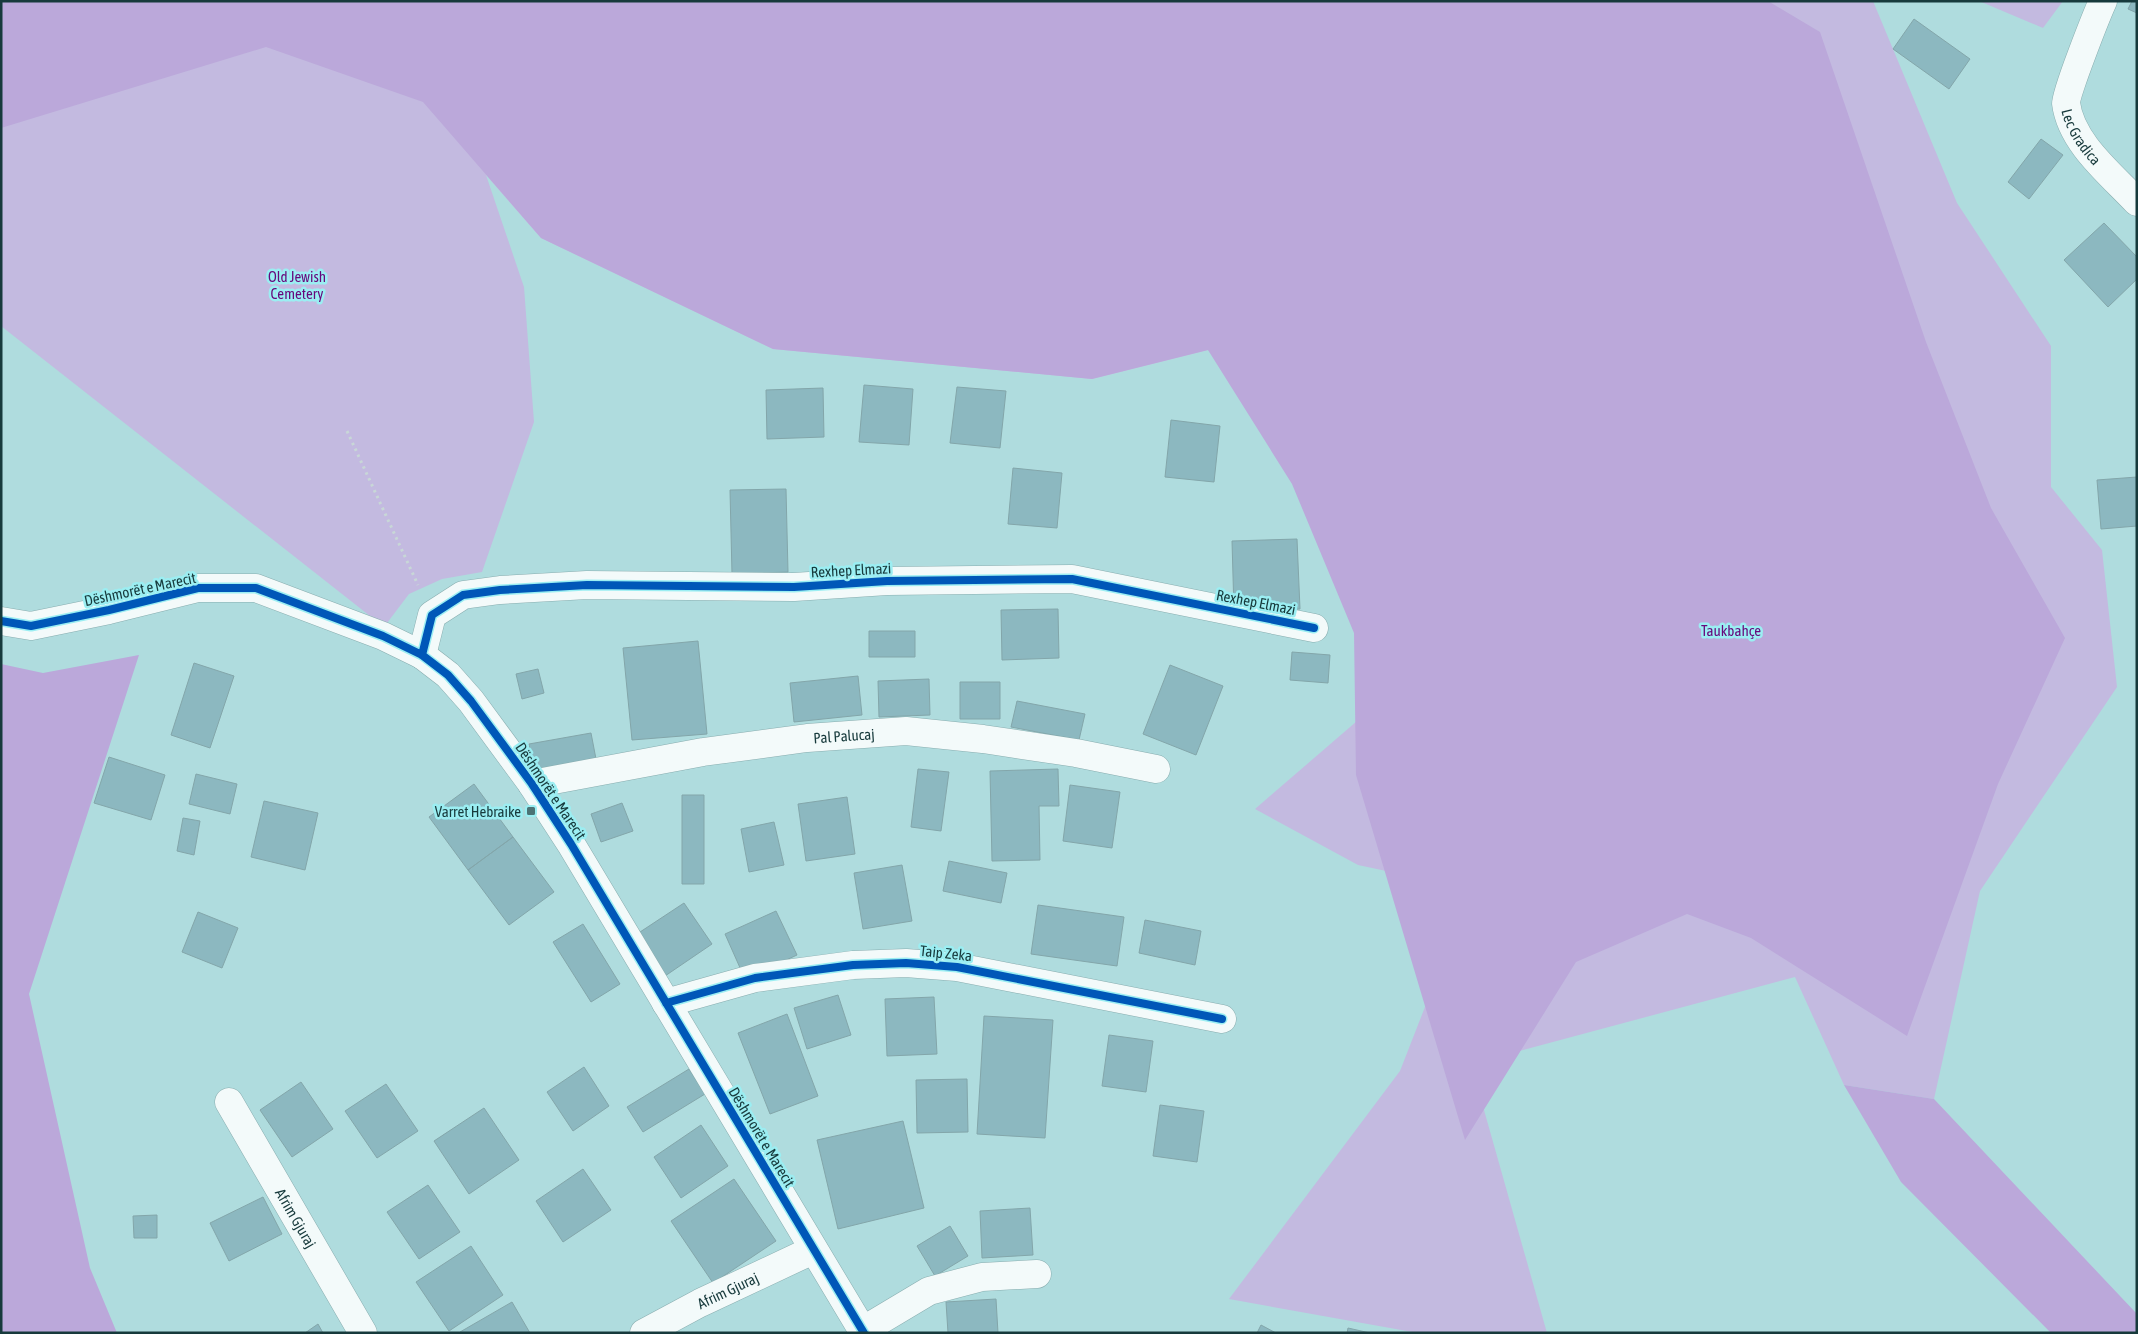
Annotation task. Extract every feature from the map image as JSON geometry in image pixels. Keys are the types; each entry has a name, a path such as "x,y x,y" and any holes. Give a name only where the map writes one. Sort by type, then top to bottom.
{"street":[{"name":"Lec Gradica","path":"2103,1 2066,101 2075,129 2090,152 2137,202"},
{"name":"Rexhep Elmazi","path":"432,615 463,596 500,590 588,585 794,587 887,581 1072,580 1314,628"},
{"name":"Dëshmorët e Marecit","path":"1,621 31,626 109,610 198,588 256,588 383,636 422,655 448,675 471,700 532,784 571,844 863,1332 930,1291 982,1277 1037,1274"},
{"path":"422,655 432,615"},
{"name":"Pal Palucaj","path":"532,784 703,752 807,738 906,731 1076,753 1156,769"},
{"name":"Taip Zeka","path":"666,1003 755,978 853,965 906,963 958,967 1222,1018"},
{"name":"Afrim Gjuraj","path":"229,1102 363,1333"},
{"name":"Afrim Gjuraj","path":"644,1333 700,1303 813,1250"}],"path":[{"path":"347,430 432,615"}],"green space":[{"name":"Taukbahçe","path":"1,1 1873,1 1957,203 2051,346 2051,487 2102,550 2117,687 1980,891 1934,1099 1844,1085 1795,977 1471,1064 1547,1333 1418,1333 1229,1299 1400,1071 1471,889 1358,865 1255,809 1386,696 1363,523 1208,350 1092,379 773,349 541,238 486,175 524,287 534,422 482,572 442,579 409,594 384,627 1,326"},
{"name":"Taukbahçe","path":"1,1 1768,1 1820,32 1926,342 1991,508 2065,638 1998,784 1907,1036 1751,938 1687,914 1576,962 1465,1140 1356,775 1354,633 1292,484 1208,350 1092,379 773,349 541,238 423,102 266,47 1,128"},
{"path":"1979,1 2063,1 2043,28"},
{"path":"139,655 29,994 90,1268 117,1333 1,1333 1,664 43,673"},
{"path":"1844,1085 1934,1099 2137,1314 2137,1333 2051,1333 1901,1182"}],"building":[{"path":"2132,1 2137,1 2137,13 2128,9"},
{"path":"1914,19 1970,59 1949,89 1893,49"},
{"path":"2041,139 2063,155 2029,199 2008,182"},
{"path":"2104,223 2137,257 2137,279 2108,307 2064,260"},
{"path":"864,385 913,389 909,445 859,442"},
{"path":"957,387 1006,391 1000,448 950,443"},
{"path":"823,388 824,437 767,439 766,390"},
{"path":"1171,420 1220,426 1214,482 1165,477"},
{"path":"1013,468 1062,473 1057,528 1008,524"},
{"path":"2137,477 2137,526 2101,529 2097,480"},
{"path":"786,489 788,572 732,574 730,490"},
{"path":"1297,539 1300,609 1234,611 1232,541"},
{"path":"1058,609 1059,658 1002,660 1001,610"},
{"path":"869,631 915,631 915,657 869,657"},
{"path":"698,641 707,734 632,740 623,648"},
{"path":"1292,652 1330,655 1328,683 1290,680"},
{"path":"194,663 234,676 210,748 171,735"},
{"path":"1170,665 1223,686 1196,755 1143,734"},
{"path":"538,669 544,693 522,699 516,674"},
{"path":"858,676 862,715 794,722 790,683"},
{"path":"929,679 930,715 879,717 878,681"},
{"path":"960,682 1000,682 1000,719 960,719"},
{"path":"1017,701 1085,714 1079,740 1011,727"},
{"path":"591,733 596,759 533,770 529,744"},
{"path":"109,757 165,775 151,820 94,803"},
{"path":"918,769 949,772 941,831 911,827"},
{"path":"1058,769 1059,806 1039,806 1040,860 992,861 990,771"},
{"path":"196,774 237,784 230,814 189,804"},
{"path":"474,784 513,837 468,870 429,817"},
{"path":"1070,785 1120,792 1112,848 1063,841"},
{"path":"682,795 704,795 704,884 682,884"},
{"path":"847,797 855,854 806,861 798,804"},
{"path":"264,801 318,813 305,870 251,857"},
{"path":"622,803 633,831 601,842 591,814"},
{"path":"183,818 200,821 194,855 177,851"},
{"path":"774,822 784,865 749,872 741,829"},
{"path":"513,837 554,892 509,925 468,870"},
{"path":"949,861 1007,873 1001,903 943,891"},
{"path":"902,865 912,921 863,929 854,873"},
{"path":"684,903 712,944 665,976 637,934"},
{"path":"1038,905 1124,917 1117,966 1031,954"},
{"path":"776,911 797,955 745,979 725,934"},
{"path":"198,912 238,928 222,968 182,952"},
{"path":"1145,920 1201,931 1195,965 1139,953"},
{"path":"583,924 620,984 591,1002 553,942"},
{"path":"838,995 851,1035 807,1049 794,1008"},
{"path":"934,997 937,1054 887,1056 885,999"},
{"path":"787,1014 818,1096 770,1114 738,1033"},
{"path":"984,1016 1053,1020 1045,1138 977,1134"},
{"path":"1109,1035 1153,1041 1146,1092 1102,1086"},
{"path":"584,1067 609,1106 573,1131 547,1092"},
{"path":"689,1069 705,1094 643,1132 627,1107"},
{"path":"967,1079 968,1132 917,1133 916,1080"},
{"path":"301,1082 333,1129 292,1157 260,1110"},
{"path":"386,1084 418,1131 377,1158 345,1111"},
{"path":"1160,1105 1204,1111 1197,1162 1153,1156"},
{"path":"484,1108 519,1160 469,1194 434,1141"},
{"path":"903,1121 924,1208 838,1229 817,1140"},
{"path":"701,1125 728,1166 681,1198 654,1157"},
{"path":"583,1169 611,1210 563,1242 536,1201"},
{"path":"734,1179 776,1241 713,1283 671,1221"},
{"path":"428,1185 460,1232 419,1259 387,1212"},
{"path":"263,1197 282,1234 229,1261 210,1223"},
{"path":"1030,1208 1033,1255 982,1258 980,1211"},
{"path":"157,1215 157,1238 134,1238 133,1216"},
{"path":"950,1226 968,1256 935,1276 917,1246"},
{"path":"471,1246 503,1295 449,1331 416,1282"},
{"path":"996,1299 998,1333 948,1333 946,1302"},
{"path":"512,1302 530,1333 460,1332"},
{"path":"318,1324 323,1333 305,1333"},
{"path":"1261,1325 1276,1333 1257,1333"},
{"path":"1348,1328 1370,1333 1347,1333"}],"cycle path":[{"path":"422,655 432,615 463,595 500,590 587,585 794,587 887,581 1072,579 1314,628"},
{"path":"1,621 31,626 109,610 198,588 256,588 383,636 422,655 448,675 471,701 532,784 571,844 864,1333"},
{"path":"666,1003 755,978 853,965 906,963 957,967 1222,1019"}],"place":[{"name":"Varret Hebraike","path":"531,811"}],"park label":[{"name":"Old Jewish Cemetery","path":"297,284"}]}
